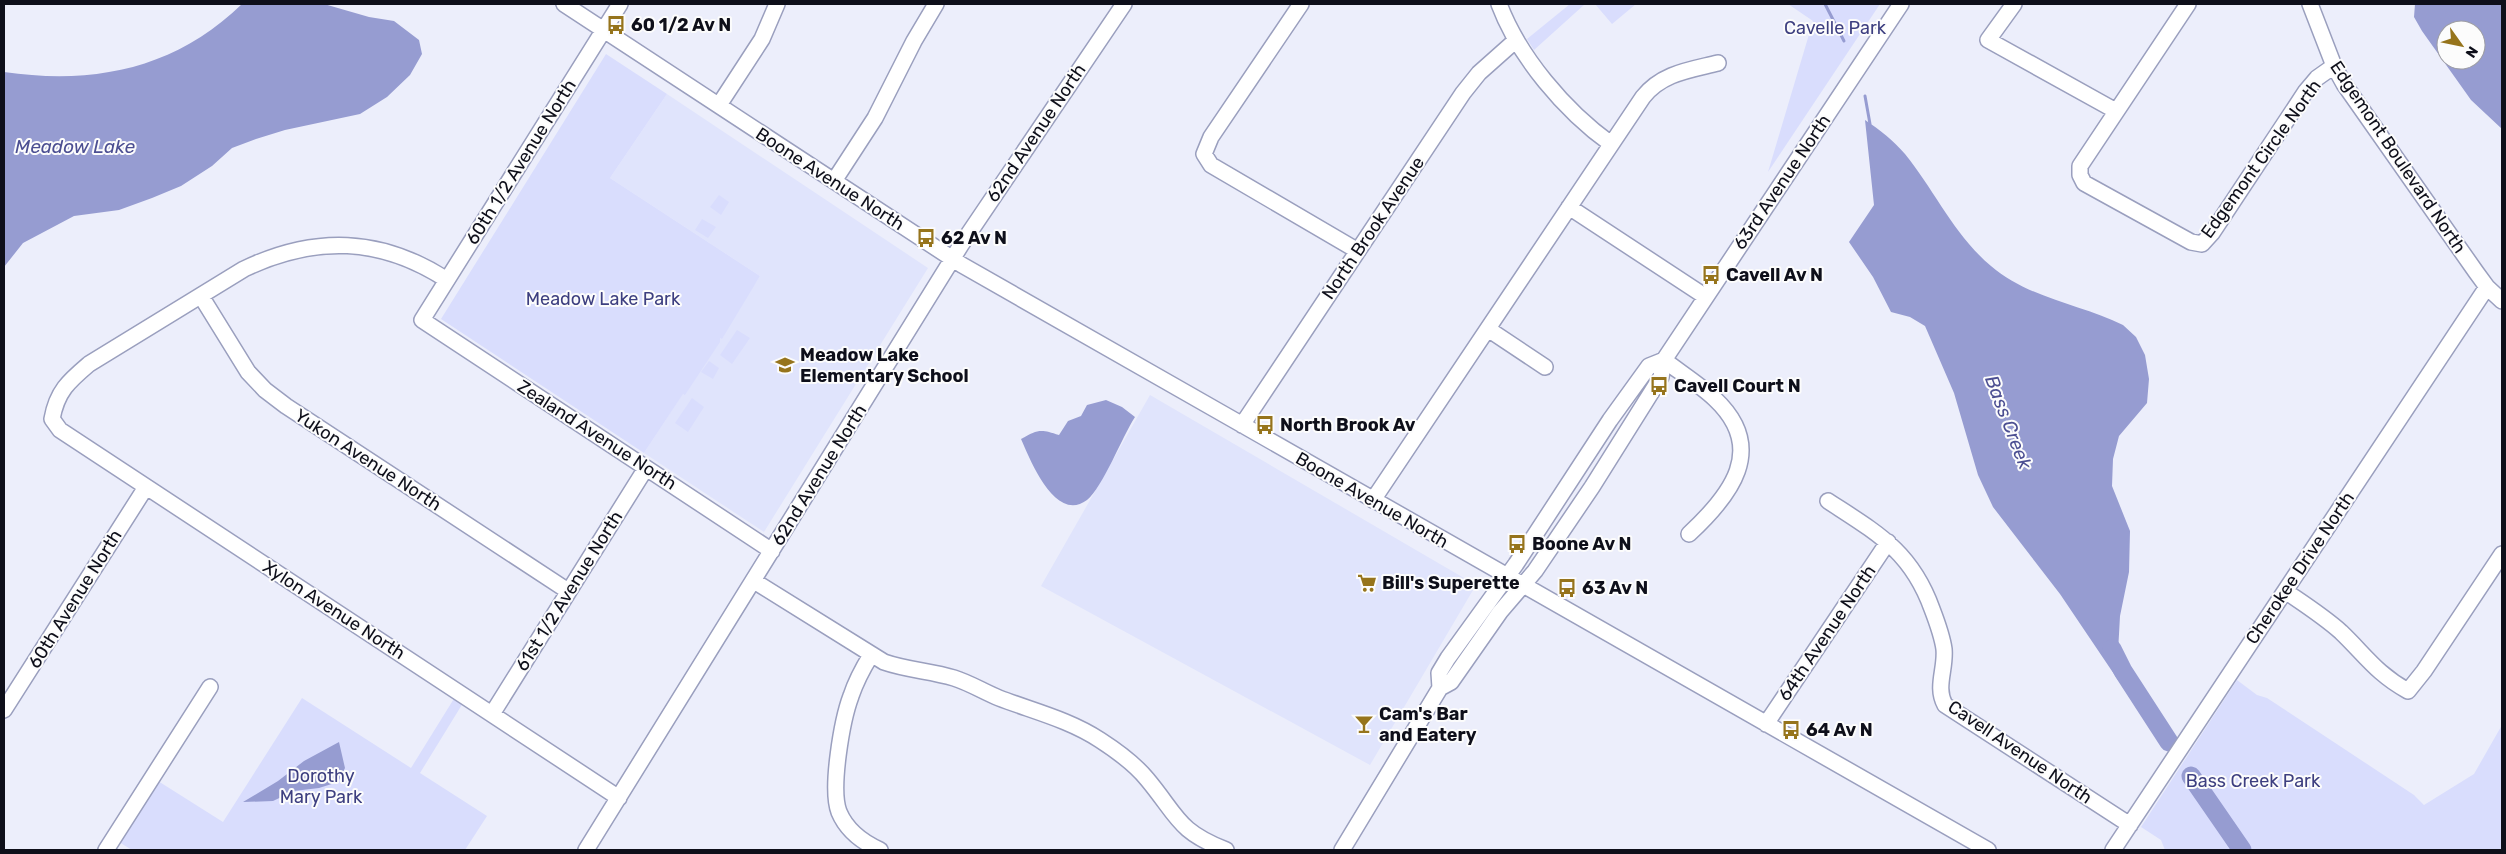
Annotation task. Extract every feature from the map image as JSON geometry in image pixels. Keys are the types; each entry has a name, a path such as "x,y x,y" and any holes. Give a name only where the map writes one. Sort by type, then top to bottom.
{"street":[{"name":"Boone Avenue North","path":"564,4 952,259 1507,578 1524,585 1988,850"},
{"name":"60th 1/2 Avenue North","path":"422,320 620,4"},
{"path":"719,105 762,39 777,4"},
{"path":"834,181 875,118 914,41 936,4"},
{"name":"62nd Avenue North","path":"586,850 952,259 1124,4"},
{"path":"1301,4 1211,137 1204,154 1211,166 1358,251"},
{"path":"1499,4 1515,41 1580,119 1611,144"},
{"name":"63rd Avenue North","path":"1342,850 1440,688 1451,682 1500,612 1524,585 1661,377 1664,360 1901,4"},
{"path":"2014,4 1988,40 2116,111"},
{"name":"Edgemont Circle North","path":"2188,4 2080,166 2080,175 2084,183 2191,242 2202,244 2212,234 2306,91 2317,78 2334,66"},
{"name":"Edgemont Boulevard North","path":"2310,4 2334,66 2487,287 2502,301"},
{"name":"North Brook Avenue","path":"1242,425 1463,93 1479,73 1515,41"},
{"path":"1373,500 1643,97 1659,80 1671,75 1718,64"},
{"path":"1569,208 1706,297"},
{"path":"201,296 268,258 320,246 347,245 374,248 424,266 447,280"},
{"name":"Cherokee Drive North","path":"2113,850 2487,287"},
{"name":"Xylon Avenue North","path":"201,296 83,369 70,380 55,400 52,419 60,430 619,798"},
{"name":"Yukon Avenue North","path":"201,296 248,372 266,390 568,591"},
{"name":"Zealand Avenue North","path":"422,320 772,551"},
{"path":"1488,329 1545,367"},
{"path":"1664,360 1722,406 1737,428 1741,445 1741,462 1728,493 1689,534"},
{"name":"63rd Avenue North","path":"1440,688 1439,673 1507,578 1610,420 1649,366 1664,360"},
{"name":"61st 1/2 Avenue North","path":"492,714 646,468"},
{"name":"60th Avenue North","path":"4,710 146,487"},
{"name":"Cavell Avenue North","path":"1828,502 1888,542 1909,563 1922,583 1942,636 1944,654 1940,689 1945,705 2130,825"},
{"name":"64th Avenue North","path":"1766,724 1888,542"},
{"path":"2284,591 2323,616 2373,667 2389,681 2408,691 2424,671 2502,554"},
{"path":"754,581 871,655 900,668 955,678 997,697 1072,725 1098,738 1124,757 1146,777 1187,830 1194,836 1226,850"},
{"path":"871,655 858,678 850,698 835,796 846,825 856,836 880,850"},
{"path":"106,850 210,687"}],"shaded area":[{"name":"Meadow Lake Elementary School","path":"667,94 928,268 764,532 644,453 760,276 610,178"},
{"path":"1150,395 1476,585 1370,765 1041,586"}],"green space":[{"path":"1570,4 1585,4 1534,50 1527,39"},
{"path":"1595,4 1636,4 1612,24"},
{"name":"Cavelle Park","path":"1788,4 1880,4 1768,172 1813,21"},
{"name":"Meadow Lake Park","path":"606,54 667,94 610,178 760,276 722,339 720,338 720,342 685,395 683,394 644,453 441,319"},
{"path":"719,195 729,202 721,215 710,207"},
{"path":"702,219 716,227 708,238 695,230"},
{"path":"737,330 750,338 732,364 720,355"},
{"path":"709,361 719,368 713,379 701,372"},
{"path":"692,398 704,407 688,432 675,423"},
{"name":"Bass Creek Park","path":"2237,680 2257,695 2267,698 2414,795 2424,805 2474,774 2502,725 2502,850 2165,850 2161,840 2141,827"},
{"name":"Dorothy Mary Park","path":"455,697 463,703 420,773 487,816 465,850 132,850 119,842 158,781 223,822 302,698 411,768"}],"water":[{"name":"Meadow Lake","path":"242,4 324,4 369,17 394,21 419,40 422,54 410,75 387,97 360,114 285,130 232,148 212,166 181,186 119,210 74,216 23,243 4,267 4,72 70,76 132,67 161,58 189,44 216,26"},
{"path":"2415,4 2502,4 2502,129 2471,100 2450,70 2486,70 2486,20 2436,20 2436,51 2414,17"},
{"path":"1865,120 1896,144 1905,154 1955,227 1991,266 2021,286 2123,325 2136,337 2145,355 2149,379 2147,403 2119,436 2113,459 2112,486 2130,531 2129,572 2120,616 2118,652 2123,671 2118,680 2060,594 1993,507 1978,475 1954,393 1925,326 1910,317 1891,312 1873,277 1849,242 1874,205"},
{"path":"1106,400 1122,407 1135,417 1093,494 1087,500 1075,505 1064,503 1054,497 1045,486 1021,439 1040,431 1059,435 1068,421 1081,416 1087,405"},
{"path":"339,742 345,768 338,782 319,788 294,791 273,801 243,802 278,781 304,761"}],"waterway":[{"name":"Bass Creek","path":"1825,4 1844,41"},
{"name":"Bass Creek","path":"1865,96 1870,124"},
{"name":"Bass Creek","path":"2112,649 2123,671 2169,742"},
{"name":"Bass Creek","path":"2191,776 2242,850"}],"place":[{"name":"60 1/2 Av N","path":"616,25"},
{"name":"62 Av N","path":"926,238"},
{"name":"Cavell Av N","path":"1711,275"},
{"name":"Meadow Lake Elementary School","path":"785,365"},
{"name":"Cavell Court N","path":"1659,386"},
{"name":"North Brook Av","path":"1265,425"},
{"name":"Boone Av N","path":"1517,544"},
{"name":"Bill's Superette","path":"1367,583"},
{"name":"63 Av N","path":"1567,588"},
{"name":"Cam's Bar and Eatery","path":"1364,724"},
{"name":"64 Av N","path":"1791,730"}]}
